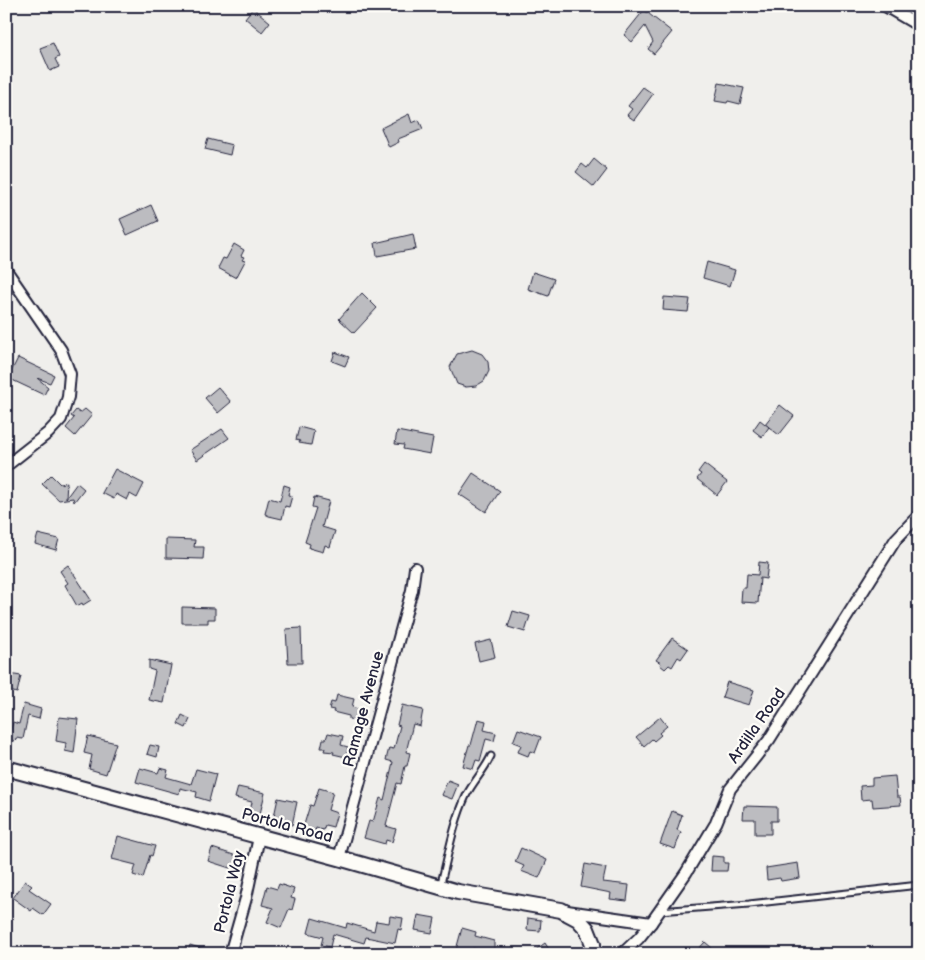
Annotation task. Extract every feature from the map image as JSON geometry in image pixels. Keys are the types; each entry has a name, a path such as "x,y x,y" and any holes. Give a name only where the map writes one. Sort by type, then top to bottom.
{"street":[{"path":"885,6 919,26"},
{"path":"6,270 61,350 70,374 68,397 61,418 48,433 6,466"},
{"name":"Ardilla Road","path":"622,954 651,923 696,857 716,823 730,789 769,740 896,540 919,516"},
{"name":"Ramage Avenue","path":"340,858 409,599 415,568"},
{"name":"Portola Road","path":"6,768 340,858 458,892 651,923"},
{"name":"Portola Way","path":"230,954 246,898 259,837"},
{"name":"Portola Road","path":"561,910 578,919 588,929 593,944 593,954"}],"lane":[{"path":"440,887 459,814 466,795 486,768 491,756"},
{"path":"659,911 749,904 919,885"}],"building":[{"path":"253,8 270,22 262,32 245,18"},
{"path":"644,10 672,32 654,54 648,49 653,42 645,26 632,42 624,35"},
{"path":"53,43 59,57 55,59 59,67 50,71 40,48"},
{"path":"719,83 744,88 740,104 728,101 727,103 715,101"},
{"path":"643,87 653,94 634,120 627,115 632,109 628,106"},
{"path":"409,114 412,123 419,120 423,129 398,139 399,142 389,147 381,128"},
{"path":"208,139 232,145 230,155 205,149"},
{"path":"594,159 607,170 594,187 576,172 582,164 587,168"},
{"path":"151,205 158,221 127,235 120,219"},
{"path":"413,234 416,249 377,256 375,243"},
{"path":"234,244 244,250 241,256 244,257 242,260 245,261 236,278 218,268 223,258 226,259"},
{"path":"707,262 735,270 730,286 703,278"},
{"path":"533,272 554,279 548,296 528,289"},
{"path":"362,293 377,308 354,333 339,319"},
{"path":"664,297 690,299 688,312 663,310"},
{"path":"472,350 482,354 488,362 489,371 484,381 476,386 466,387 457,384 450,367 457,354"},
{"path":"335,352 349,357 345,366 332,361"},
{"path":"18,358 54,375 50,383 37,378 48,387 44,395 8,378"},
{"path":"218,387 231,402 218,413 205,398"},
{"path":"780,405 794,416 779,435 765,424"},
{"path":"85,409 92,415 75,436 66,428 74,418 71,416 76,410 80,413"},
{"path":"760,420 769,427 762,437 753,430"},
{"path":"299,427 314,431 311,445 299,443 300,441 296,440"},
{"path":"222,429 229,438 197,460 190,450"},
{"path":"397,431 433,438 430,454 403,449 404,445 395,444"},
{"path":"704,464 727,482 717,495 697,479 701,474 698,472"},
{"path":"115,469 144,484 137,498 130,494 127,500 116,494 114,499 102,493"},
{"path":"473,473 500,491 486,512 459,494"},
{"path":"51,475 60,484 67,482 66,498 77,483 84,489 74,502 73,498 59,500 42,484"},
{"path":"284,485 290,487 288,495 292,496 289,507 285,506 282,519 265,514 269,498 280,501"},
{"path":"314,497 329,501 322,527 335,531 330,547 325,545 323,552 309,548 310,544 305,542 316,508 312,507"},
{"path":"38,534 59,539 56,550 35,544"},
{"path":"166,539 195,540 194,547 204,547 203,559 166,558"},
{"path":"759,562 768,563 766,579 760,578 758,603 741,602 742,588 746,588 747,574 758,575"},
{"path":"68,565 91,600 83,605 82,603 77,606 65,585 68,583 60,571"},
{"path":"182,607 215,608 215,619 208,619 208,623 182,623"},
{"path":"513,611 530,616 525,632 508,627"},
{"path":"301,628 302,663 288,663 286,629"},
{"path":"672,638 688,649 681,659 678,657 672,667 669,665 665,669 656,660"},
{"path":"491,640 495,657 479,661 475,644"},
{"path":"149,660 171,665 164,703 149,700 155,671 149,669"},
{"path":"9,674 21,676 17,693 6,690"},
{"path":"727,682 754,690 749,705 722,697"},
{"path":"337,695 354,699 352,707 361,710 358,721 349,719 349,716 333,712 334,710 329,709 331,702 335,703"},
{"path":"24,704 41,709 39,719 28,716 23,739 8,740 13,722 19,724"},
{"path":"402,705 423,710 420,726 413,724 406,752 410,753 407,766 405,766 401,784 397,783 386,826 396,829 392,842 386,840 385,844 364,838 369,821 373,822 380,798 384,800 393,762 386,760 389,748 394,749 400,726 397,725"},
{"path":"182,715 190,719 186,728 178,724"},
{"path":"59,717 78,719 74,753 65,751 66,743 56,741"},
{"path":"660,717 667,726 659,733 661,735 654,741 652,739 644,746 636,737"},
{"path":"478,719 486,721 484,730 496,733 494,741 486,739 480,761 476,760 473,769 463,766"},
{"path":"518,729 541,737 535,753 530,751 528,756 518,752 521,745 513,742"},
{"path":"328,733 343,736 341,745 348,747 346,757 333,754 334,752 324,751 325,748 321,748 323,739 326,739"},
{"path":"88,736 116,743 106,774 89,769 92,755 84,753"},
{"path":"150,745 159,747 157,757 147,754"},
{"path":"140,768 158,773 160,768 168,770 166,777 191,784 196,769 216,774 209,801 196,797 197,792 180,788 179,794 136,782"},
{"path":"895,776 897,797 900,797 901,805 873,807 872,799 861,800 860,786 872,785 872,778"},
{"path":"448,780 458,784 452,799 441,795"},
{"path":"238,787 265,793 259,818 249,816 252,802 235,798"},
{"path":"319,788 333,792 328,810 337,813 333,827 325,825 323,830 316,828 315,831 303,828 310,805 313,806"},
{"path":"278,798 297,802 292,825 273,821"},
{"path":"744,806 777,807 777,821 771,821 771,834 755,834 755,819 743,819"},
{"path":"672,811 682,815 677,830 681,832 675,849 660,844"},
{"path":"118,836 155,846 152,856 150,855 143,878 133,875 136,865 112,859"},
{"path":"212,848 240,857 236,870 208,861"},
{"path":"521,848 547,860 539,878 521,871 524,866 515,862"},
{"path":"712,856 724,857 724,863 728,863 727,871 711,871"},
{"path":"798,863 800,878 781,881 780,878 767,880 766,868"},
{"path":"585,864 606,868 603,882 629,885 627,901 610,899 611,893 581,887"},
{"path":"25,881 32,886 29,889 51,904 43,915 33,908 31,911 13,898"},
{"path":"279,884 294,889 291,898 295,899 292,910 289,909 281,928 267,922 273,908 262,905 267,886 277,889"},
{"path":"418,915 435,918 432,933 415,930"},
{"path":"390,916 403,918 401,930 398,929 395,943 366,937 364,943 333,934 330,947 321,945 323,937 308,933 312,918 346,928 347,923 374,931 376,921 389,923"},
{"path":"528,918 541,920 540,931 527,930"},
{"path":"462,928 476,932 475,936 494,941 494,950 482,951 473,948 472,954 459,954 461,950 456,950"},
{"path":"705,942 712,948 707,954 694,954"},
{"path":"545,943 552,954 530,954"},
{"path":"190,945 212,952 212,954 187,954"}]}
